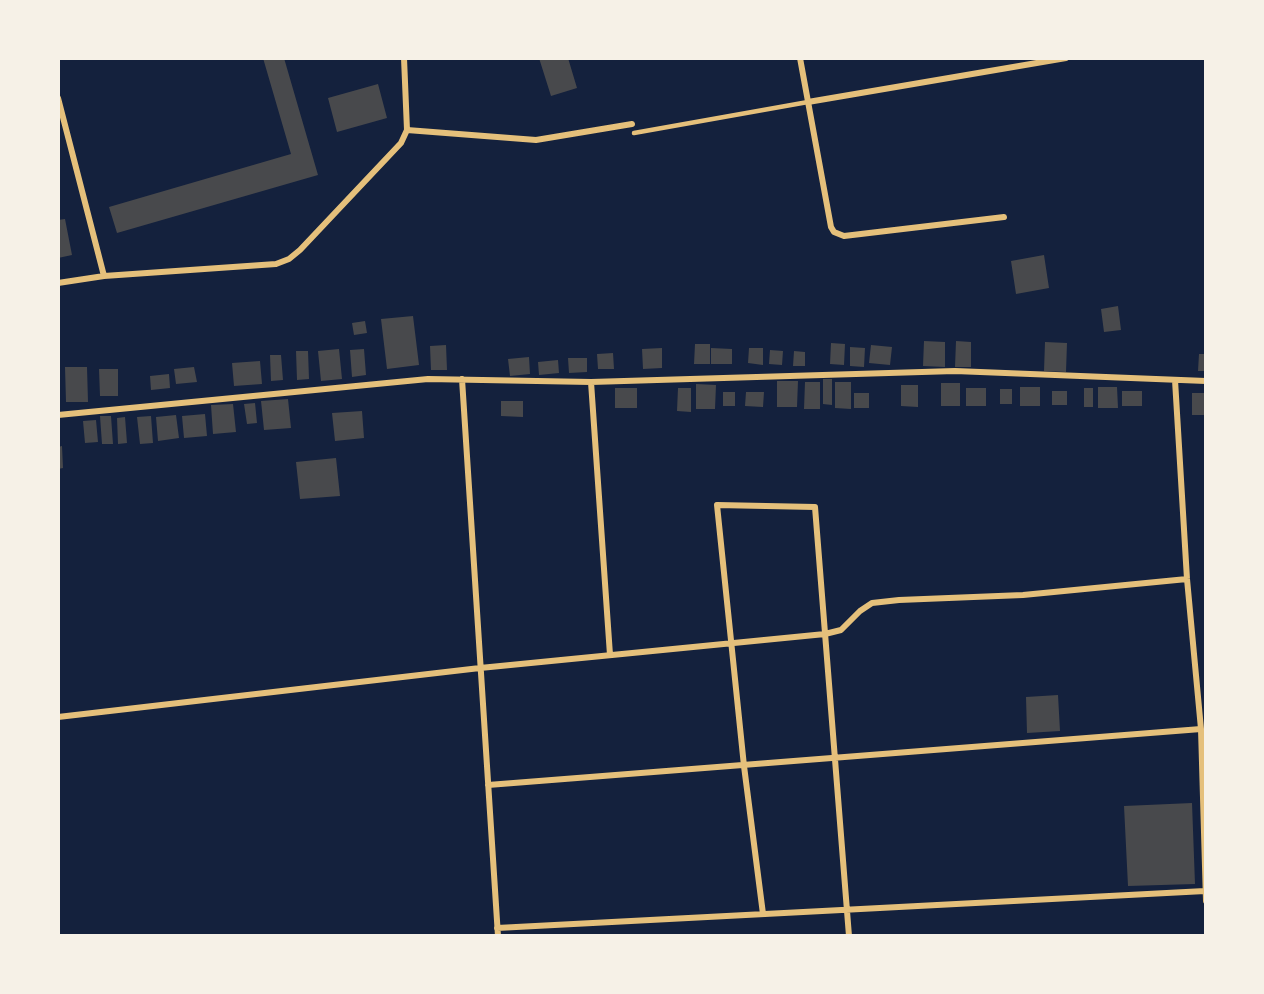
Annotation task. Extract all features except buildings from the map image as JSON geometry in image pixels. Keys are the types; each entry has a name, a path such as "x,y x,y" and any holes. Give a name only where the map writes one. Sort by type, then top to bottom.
{"street":[{"path":"58,284 104,276 276,264 289,260 401,143 407,130 404,58"},
{"path":"800,58 831,226 839,235 1005,217"},
{"path":"808,102 1066,58"},
{"path":"58,98 104,276"},
{"path":"407,130 536,140 632,124"},
{"path":"58,415 428,379 591,382 955,370 1206,381"},
{"path":"462,379 498,932 848,909 1205,891"},
{"path":"1175,380 1187,579 1201,729 1206,902"},
{"path":"591,382 610,655"},
{"path":"763,914 744,766 717,505 815,507 849,936"},
{"path":"58,717 480,668 825,634 841,630 860,610 872,603 1023,595 1187,579"},
{"path":"488,785 1201,729"}],"lane":[{"path":"634,133 808,102"}]}
